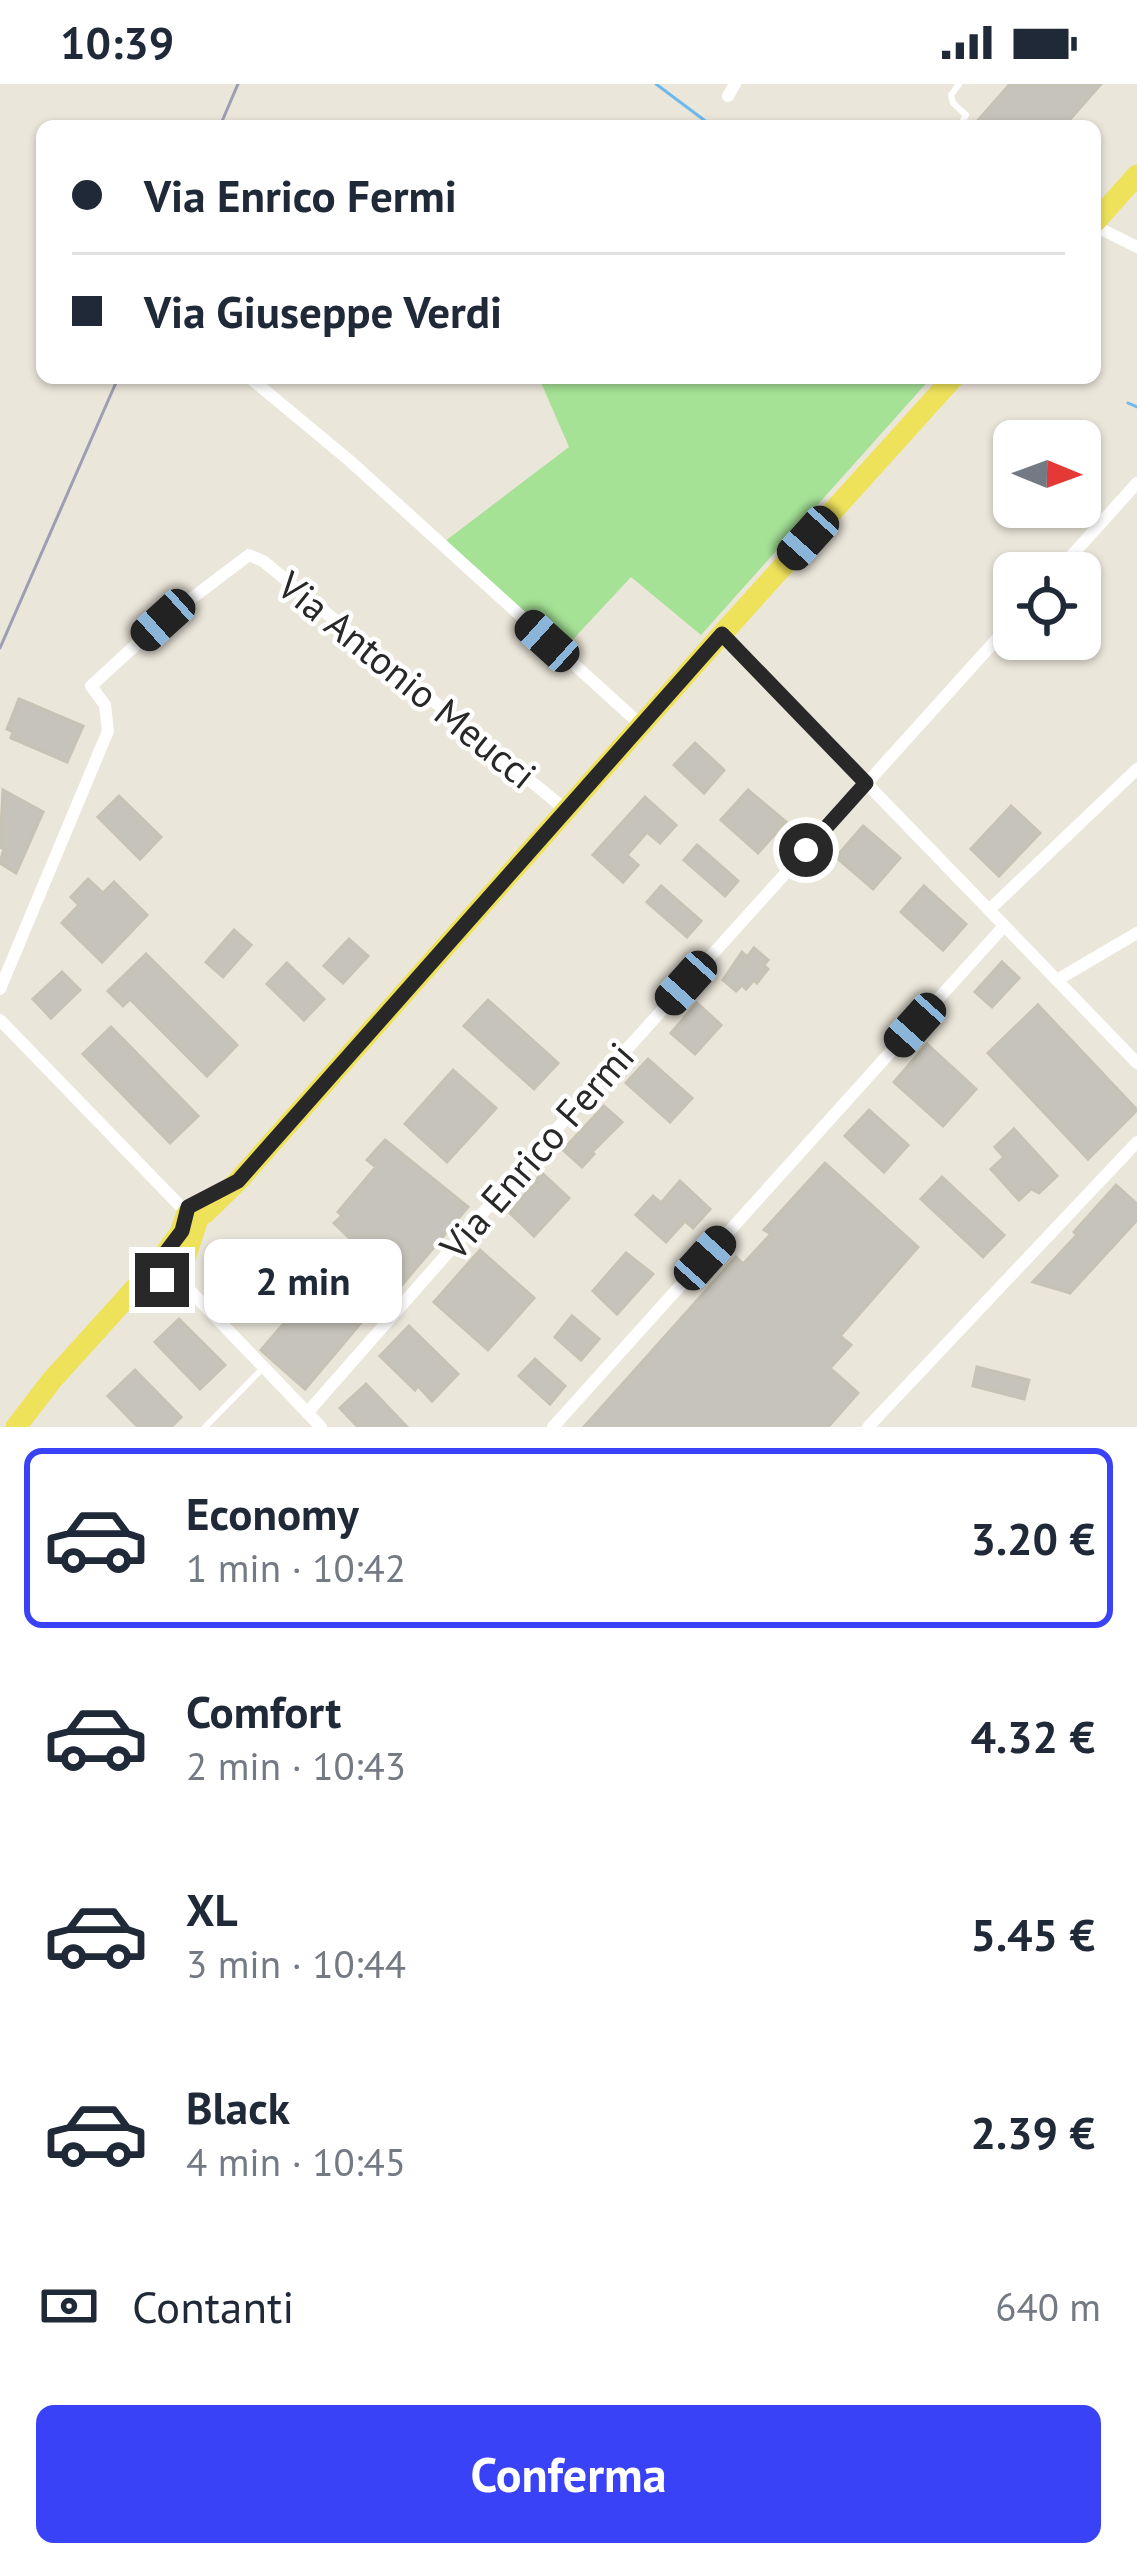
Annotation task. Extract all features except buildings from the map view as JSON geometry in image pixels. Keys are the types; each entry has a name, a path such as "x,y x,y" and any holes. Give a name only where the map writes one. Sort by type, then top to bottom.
{"main road":[{"path":"1101,217 1137,175"},
{"path":"16,1427 124,1302 166,1274 193,1212 238,1181 948,384"}],"street":[{"path":"1101,227 1137,247"},
{"path":"257,384 350,461 641,724"},
{"path":"1075,552 1137,483"},
{"name":"Via Antonio Meucci","path":"0,988 108,731 109,717 91,686 163,620 249,555 566,810"},
{"path":"722,634 1137,1063"},
{"name":"Via Enrico Fermi","path":"307,1413 993,643"},
{"path":"989,910 1137,769"},
{"path":"553,1427 1004,926"},
{"path":"1057,980 1137,933"},
{"path":"0,1020 193,1212"},
{"path":"868,1427 1137,1142"},
{"path":"166,1274 321,1427"}],"lane":[{"path":"959,84 951,95 966,115 963,120"},
{"path":"205,1427 263,1368"}],"green space":[{"path":"542,384 926,384 701,635 631,577 564,649 444,542 569,447"}],"waterway":[{"path":"656,84 704,120"},
{"path":"1128,403 1137,407"}],"railway":[{"path":"223,120 238,84"},
{"path":"0,648 115,384"}],"route":[{"path":"162,1280 157,1264 182,1231 188,1207 238,1181 722,634 866,783 806,850"}]}
